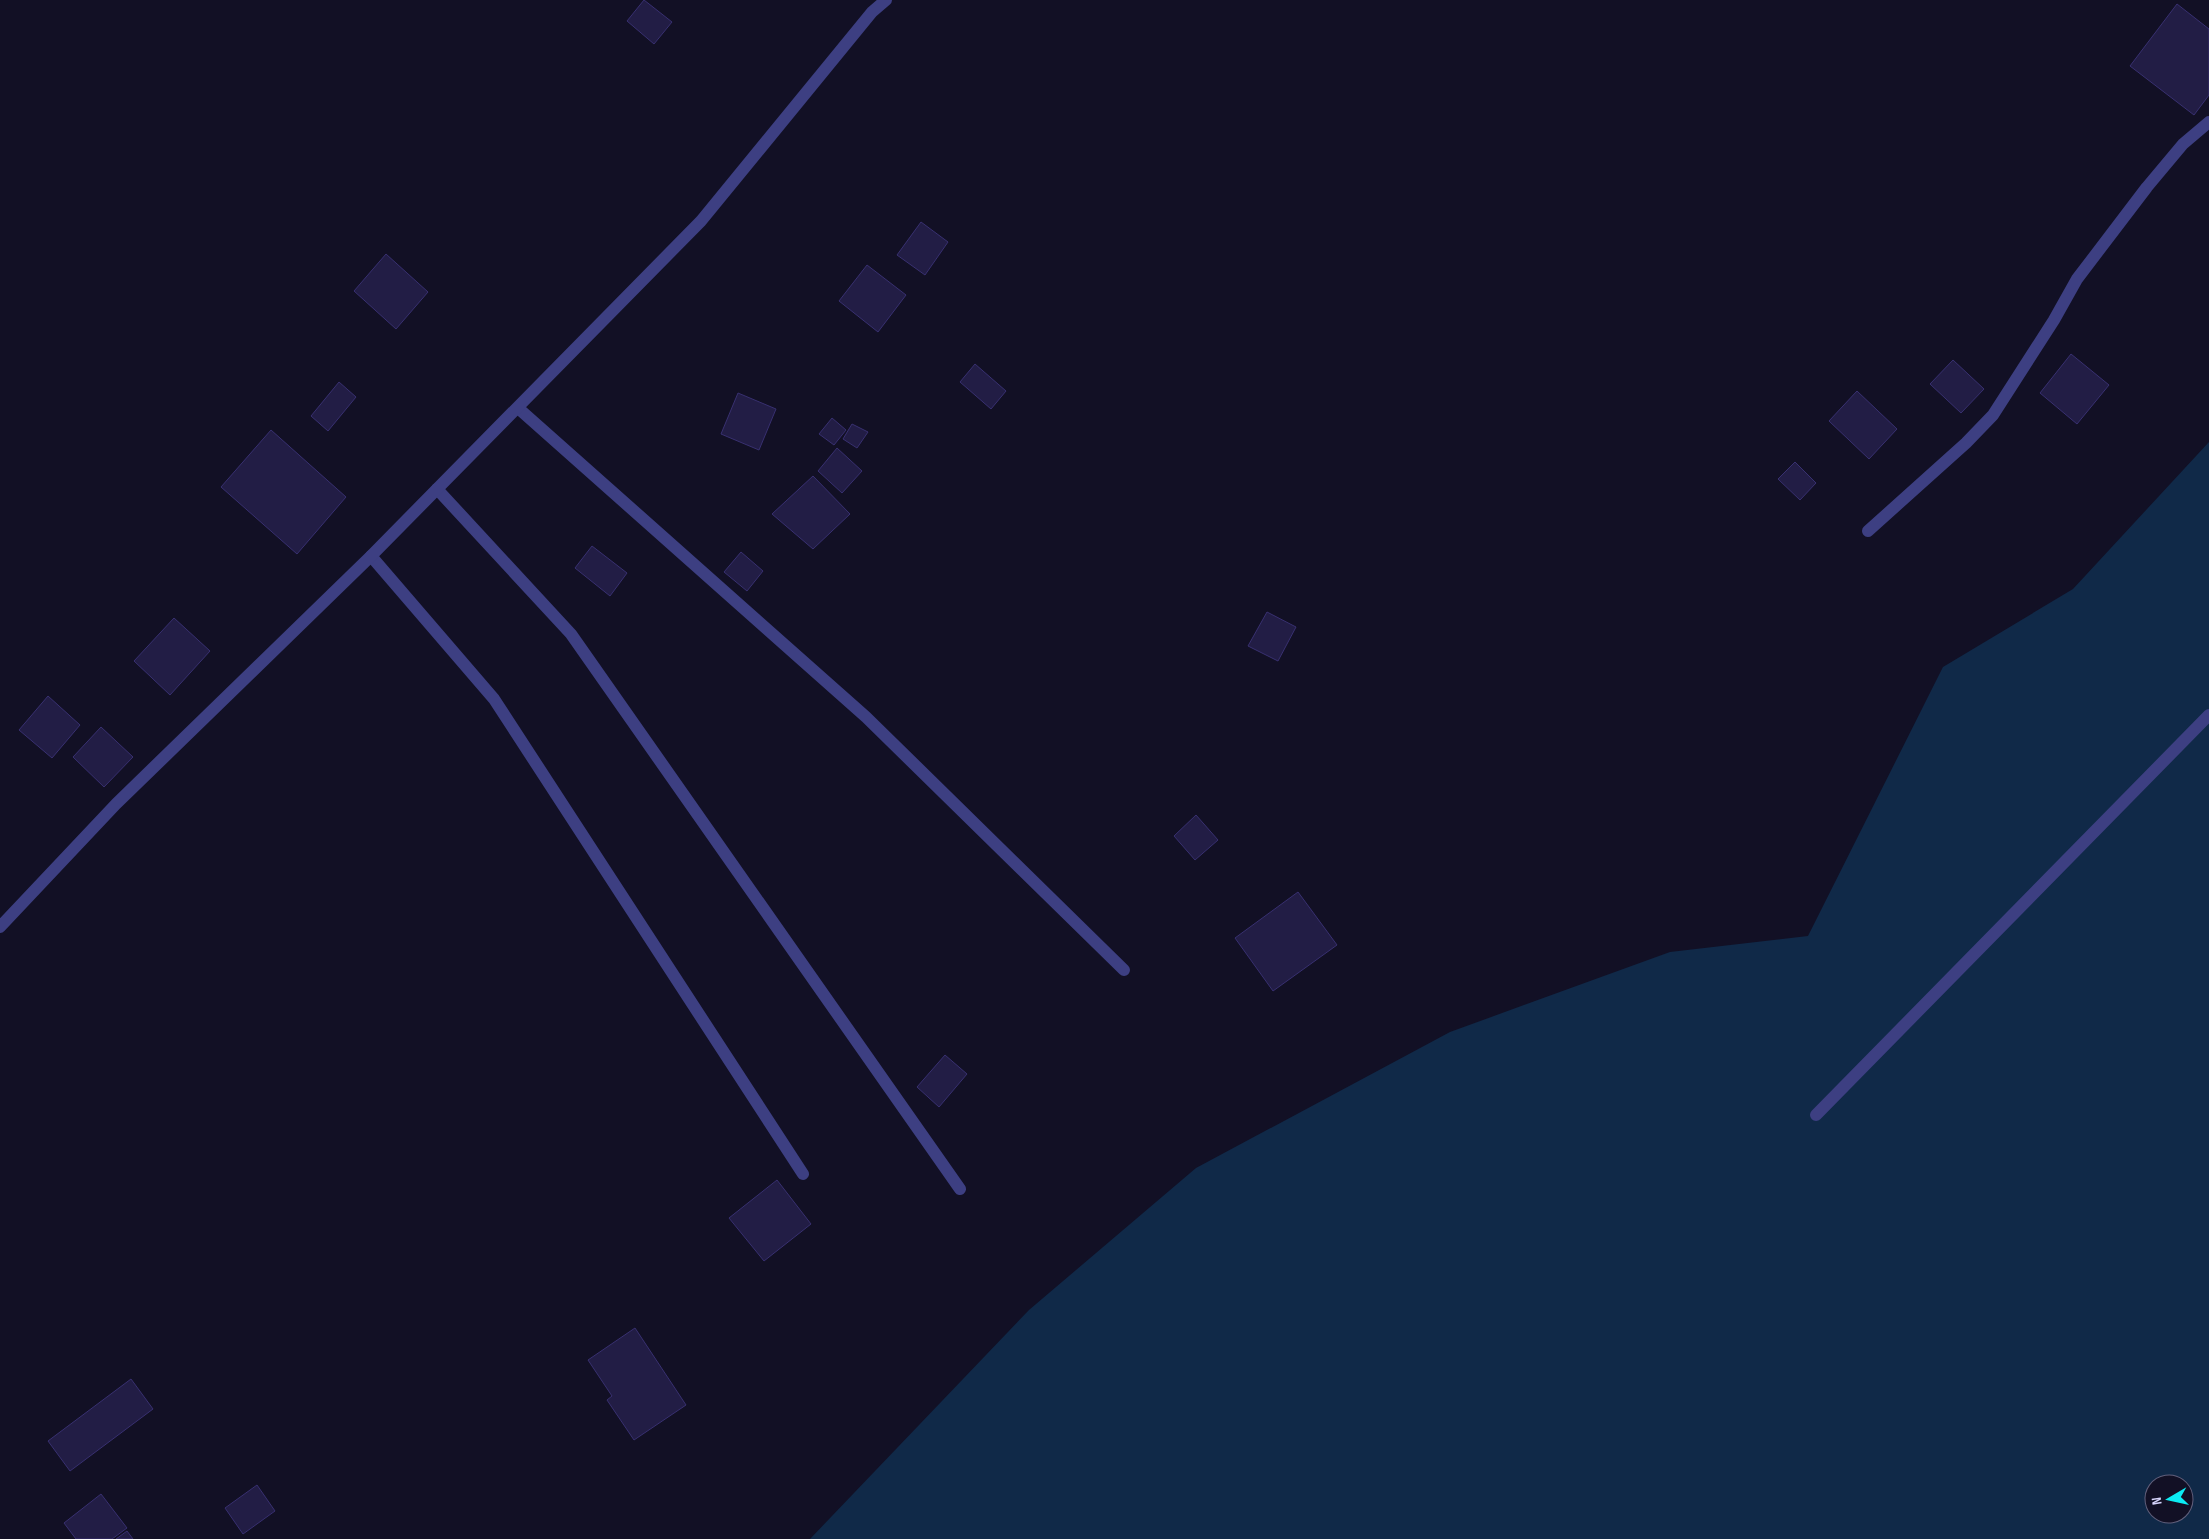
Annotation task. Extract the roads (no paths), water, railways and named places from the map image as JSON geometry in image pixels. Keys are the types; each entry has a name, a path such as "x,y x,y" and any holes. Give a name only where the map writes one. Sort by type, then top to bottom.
{"street":[{"path":"0,927 116,804 371,556 701,222 872,12 886,0"},
{"path":"1868,531 1966,443 1993,415 2054,320 2077,279 2147,187 2183,144 2209,122"},
{"path":"518,408 866,717 1124,970"},
{"path":"437,489 571,634 960,1189"},
{"path":"371,556 494,699 803,1174"},
{"path":"1816,1115 2209,715"}],"water":[{"path":"2209,442 2209,1539 810,1539 1029,1310 1196,1168 1450,1032 1670,952 1808,936 1943,667 2073,589"}]}
